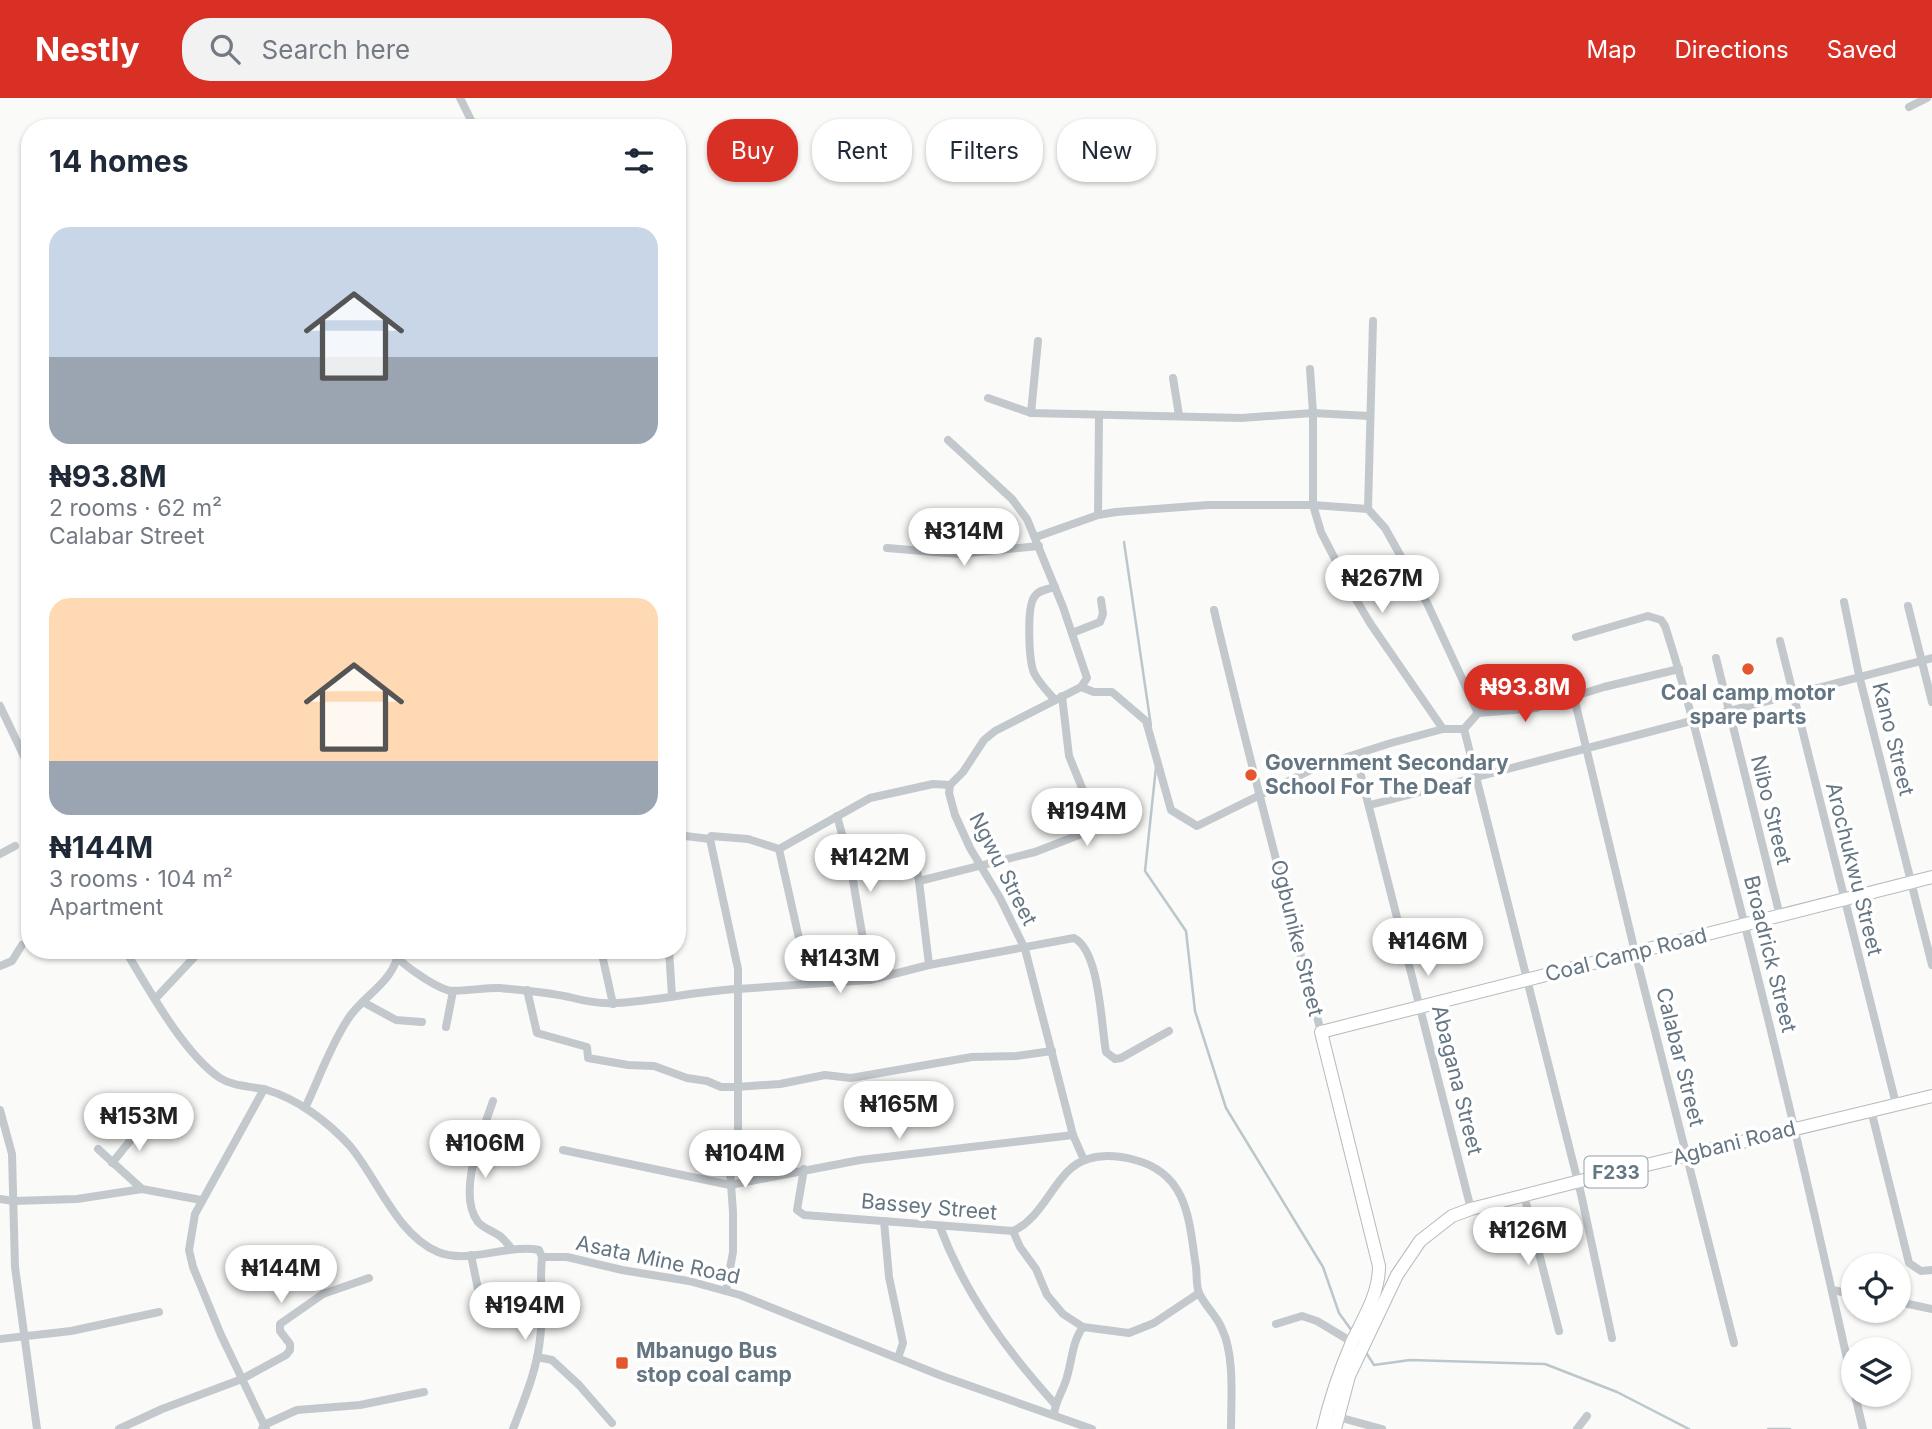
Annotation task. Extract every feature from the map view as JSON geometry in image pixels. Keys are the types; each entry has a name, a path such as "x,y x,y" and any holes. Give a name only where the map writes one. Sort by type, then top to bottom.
{"main road":[{"name":"Coal Camp Road","path":"1321,1032 1932,877"},
{"name":"Ogbunike Street","path":"1321,1032 1379,1266"},
{"name":"Agbani Road","path":"1337,1423 1357,1341 1411,1253 1428,1232 1452,1216 1686,1154 1932,1096"},
{"name":"Agbani Road","path":"1323,1429 1331,1397 1357,1341 1376,1290 1379,1266"},
{"path":"1379,1266 1397,1275"}],"street":[{"path":"460,98 470,119"},
{"path":"1909,107 1927,98"},
{"path":"1373,321 1368,509 1385,528 1427,603 1478,713"},
{"path":"1031,413 1038,341"},
{"path":"1310,369 1313,505 1321,532 1354,596 1391,656 1443,729"},
{"path":"1173,378 1179,415"},
{"path":"988,398 1031,413 1241,418 1313,413 1369,416"},
{"path":"1098,515 1100,416"},
{"path":"686,836 710,839 714,835 748,839 779,849 870,798 902,789 941,783 950,785 984,740 995,731 1081,687 1087,678 1055,587 1027,519 1012,499 948,440"},
{"path":"887,548 959,554 1038,542 1098,515 1208,505 1313,505 1368,509"},
{"path":"919,881 1035,852 1095,827 1096,822 1069,756 1058,698 1035,676 1032,666 1029,616 1032,600 1035,595 1055,587"},
{"path":"1072,633 1100,622 1103,614 1101,600"},
{"name":"Kano Street","path":"1844,601 1859,675 1932,965"},
{"path":"1909,606 1932,702"},
{"name":"Ogbunike Street","path":"1214,610 1258,795 1273,842 1321,1032"},
{"name":"Broadrick Street","path":"1576,637 1654,617 1661,620 1665,626 1693,721 1796,1128 1842,1337"},
{"name":"Arochukwu Street","path":"1780,641 1896,1104"},
{"name":"Nibo Street","path":"1716,657 1780,916"},
{"path":"1370,805 1932,658"},
{"path":"1081,687 1094,692 1112,692 1146,721 1171,810 1197,826 1319,766 1443,729 1464,729 1478,713 1536,708 1604,687 1679,669"},
{"name":"Calabar Street","path":"1574,697 1734,1343"},
{"path":"0,706 21,750"},
{"path":"1464,729 1581,1194 1612,1338"},
{"name":"Abagana Street","path":"1356,756 1471,1209"},
{"name":"Ngwu Street","path":"950,785 948,793 955,815 1025,949 1073,1135 1084,1160"},
{"path":"837,816 850,863 870,980"},
{"path":"710,839 738,969 737,1132 730,1170 733,1252 726,1291"},
{"path":"911,845 919,881 929,965"},
{"path":"0,854 15,846"},
{"path":"779,849 809,983"},
{"path":"403,959 442,988 453,992 481,988 527,990 580,1001 613,1004 738,989 870,980 929,965 1074,938 1082,942 1096,976 1106,1052 1112,1057 1121,1058 1169,1031"},
{"path":"0,966 12,961 21,947"},
{"name":"Asata Mine Road","path":"131,959 179,1036 218,1077 288,1098 331,1127 351,1148 403,1223 423,1242 440,1253 471,1255 512,1249 539,1250 542,1257 567,1257 726,1291 964,1384 1091,1429"},
{"path":"156,999 193,959"},
{"path":"305,1108 346,1022 388,977 396,959"},
{"path":"603,959 613,1004"},
{"path":"670,959 672,996"},
{"path":"527,990 537,1033 587,1047 588,1058 628,1065 654,1066 722,1087 780,1084 825,1075 851,1078 972,1056 1016,1056 1052,1051"},
{"path":"446,1027 453,992"},
{"path":"363,1002 396,1020 422,1023"},
{"path":"264,1089 201,1200 190,1231 189,1250 193,1267 264,1428 297,1410 360,1405 424,1392"},
{"path":"494,1101 473,1161 471,1202 480,1224 500,1236 512,1249"},
{"path":"0,1110 12,1154 15,1266 37,1429"},
{"path":"1871,1110 1909,1263 1922,1271 1932,1270"},
{"path":"113,1163 144,1125"},
{"path":"563,1150 730,1185 804,1169 1015,1140 1073,1135"},
{"path":"98,1149 142,1189"},
{"path":"1084,1160 1110,1156 1144,1162 1164,1174 1178,1189 1191,1224 1199,1293 1216,1316 1227,1343 1232,1384 1231,1429"},
{"name":"Bassey Street","path":"804,1169 797,1210 804,1216 1013,1231 1031,1219 1069,1170 1084,1160"},
{"path":"0,1199 77,1199 142,1189 201,1200"},
{"path":"1524,1195 1559,1331"},
{"path":"884,1221 889,1277 902,1343 898,1358"},
{"path":"940,1227 967,1286 998,1335 1054,1403"},
{"path":"1013,1231 1048,1295 1063,1314 1083,1327 1129,1333 1154,1323 1199,1293"},
{"path":"471,1255 484,1318"},
{"path":"513,1429 530,1382 540,1342 543,1299 539,1288 542,1257"},
{"path":"119,1429 162,1409 242,1379 286,1355 290,1344 281,1334 280,1324 323,1294 369,1278"},
{"path":"1832,1290 1841,1292"},
{"path":"1911,1305 1932,1309"},
{"path":"0,1339 71,1331 159,1312"},
{"path":"1276,1324 1302,1316 1357,1341"},
{"path":"1054,1415 1054,1403 1066,1382 1075,1343 1083,1327"},
{"path":"537,1357 552,1360 579,1385 612,1423"},
{"path":"1858,1407 1863,1429"},
{"path":"1577,1429 1587,1416"},
{"path":"1337,1423 1382,1429"}],"waterway":[{"path":"1124,542 1151,726"},
{"path":"1156,767 1145,871 1186,931 1195,1011 1226,1108 1323,1267 1339,1313 1352,1331"},
{"path":"1365,1351 1374,1365 1410,1360 1545,1364 1617,1392 1689,1429"},
{"path":"1768,1429 1790,1429"}],"place":[{"name":"Coal camp motor spare parts","path":"1748,669"},
{"name":"Government Secondary School For The Deaf","path":"1251,775"},
{"name":"Mbanugo Bus stop coal camp","path":"622,1363"}]}
